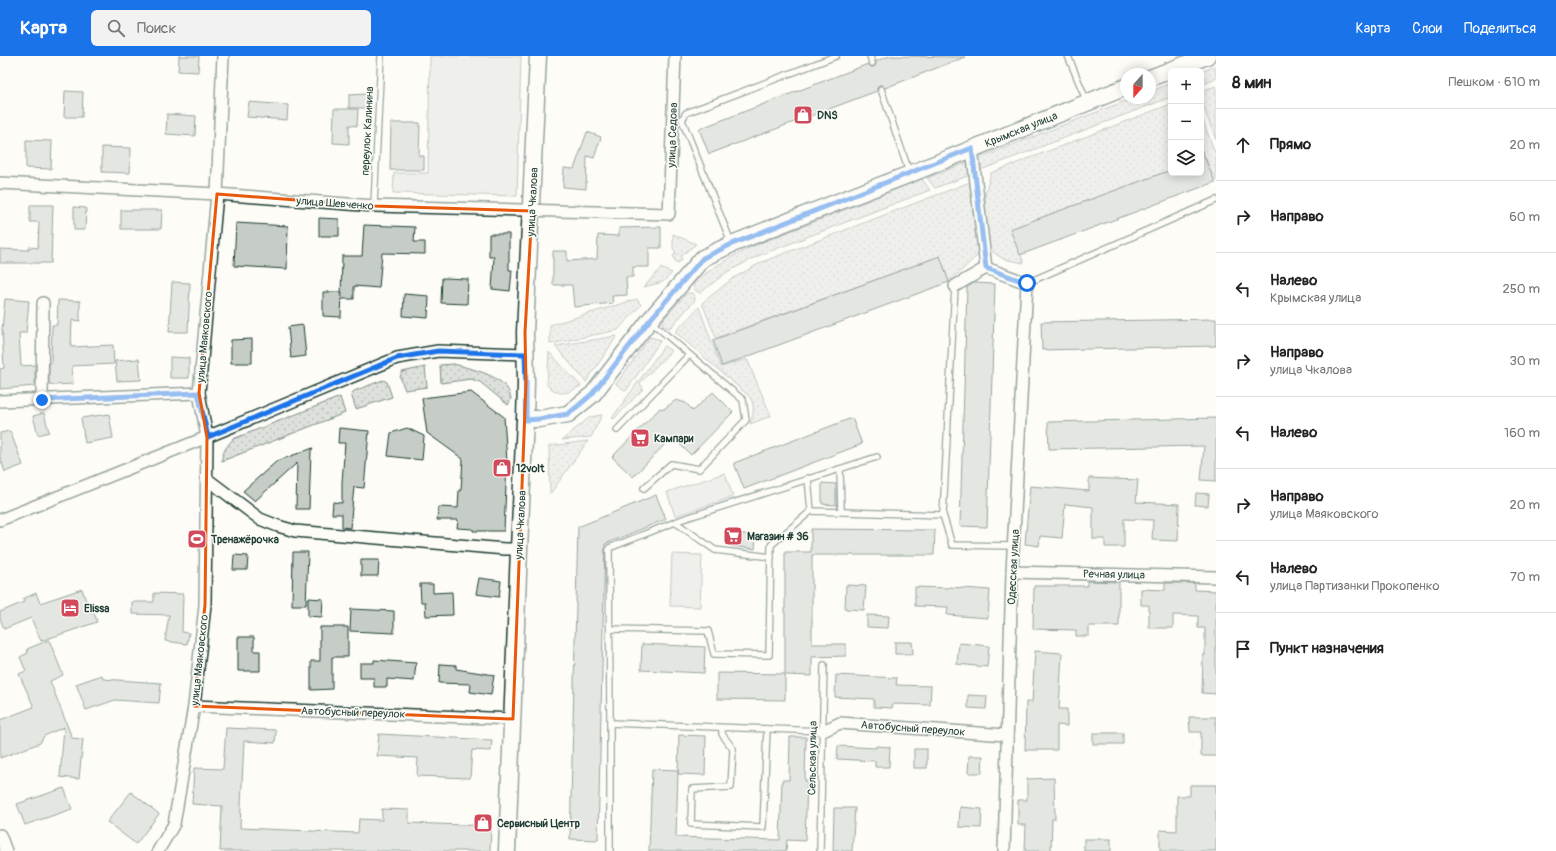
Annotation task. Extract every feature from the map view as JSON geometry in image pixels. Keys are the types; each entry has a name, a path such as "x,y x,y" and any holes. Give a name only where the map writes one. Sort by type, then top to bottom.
{"main road":[{"name":"улица Чкалова","path":"507,851 519,549 526,420 525,354 538,56"},
{"path":"1156,76 1207,56"},
{"name":"Крымская улица","path":"526,420 568,414 592,394 649,321 703,258 732,244 1120,89"}],"street":[{"name":"улица Маяковского","path":"158,851 174,824 194,706 205,605 208,437 198,393 217,194 222,56"},
{"name":"улица Седова","path":"670,214 675,56"},
{"path":"972,148 986,268"},
{"name":"улица Шевченко","path":"0,183 217,194 374,206 670,214"},
{"path":"954,286 986,268 1027,283"},
{"name":"Одесская улица","path":"1004,851 1006,735 1012,572 1027,283"},
{"path":"42,400 43,303"},
{"path":"0,520 208,437 397,358 438,351 525,354"},
{"path":"0,401 198,393"},
{"path":"207,479 260,519 295,531 519,549"},
{"name":"Речная улица","path":"1012,572 1216,577"},
{"name":"Автобусный переулок","path":"194,706 513,719"},
{"name":"Автобусный переулок","path":"823,731 840,723 1006,735"},
{"path":"0,836 6,851"}],"lane":[{"name":"переулок Калинина","path":"374,206 381,56"},
{"path":"732,244 682,120 686,113 836,56"},
{"path":"870,56 872,63"},
{"path":"1068,56 1087,102"},
{"path":"881,89 910,174"},
{"path":"1027,283 1216,200"},
{"path":"954,286 943,515 952,545 1014,546"},
{"path":"644,488 671,464 699,469 746,420 743,400 649,321"},
{"path":"617,430 689,355"},
{"path":"610,851 609,548 675,522 877,457"},
{"path":"840,469 841,511"},
{"path":"808,478 811,512"},
{"path":"610,629 708,631 714,654 770,655 771,545 811,512 841,511 943,515"},
{"path":"675,522 715,550 771,557"},
{"name":"Сельская улица","path":"820,851 824,665"},
{"path":"610,723 823,731"},
{"path":"722,728 722,734 733,749 731,787 692,789 691,824 763,827 766,730"}],"highlighted area":[{"path":"217,194 374,206 532,211 525,332 526,383 513,719 194,706 205,605 207,437 199,393"}],"shaded area":[{"path":"430,56 521,56 517,196 393,193 394,173 428,173"},
{"path":"1216,66 1216,79 1204,84 1204,71"},
{"path":"1168,84 1168,98 1156,103 1156,89"},
{"path":"1216,86 1216,140 1204,108 1204,90"},
{"path":"1120,103 1153,104 978,171 976,159"},
{"path":"1168,105 1168,171 1010,229 1024,263 1003,259 990,250 985,225 985,194 991,173"},
{"path":"1204,124 1216,155 1216,182 1205,157"},
{"path":"971,161 973,174 935,188 927,178"},
{"path":"922,179 930,190 760,255 727,272 700,293 694,289 693,284 706,273 733,256 778,236"},
{"path":"973,181 979,254 949,282 940,256 716,338 702,303 732,279 762,262"},
{"path":"673,234 696,244 681,256 682,260 678,263 675,261 673,256 676,253 673,248"},
{"path":"661,268 672,273 663,282 644,287"},
{"path":"687,293 694,294 695,300 670,328 663,326 662,322 664,319"},
{"path":"637,299 641,305 618,330 550,344 550,325"},
{"path":"699,307 721,367 747,359 771,416 750,424 753,404 750,397 675,332"},
{"path":"617,336 586,382 555,346"},
{"path":"650,337 661,340 626,391 616,384"},
{"path":"664,346 671,351 640,383 643,389 614,419 612,418"},
{"path":"549,352 581,386 571,391 560,393 547,385"},
{"path":"454,364 482,372 501,382 510,394 511,399 508,405 480,382 471,379 441,383 440,365"},
{"path":"425,367 427,387 405,390 400,377 402,372"},
{"path":"383,380 387,382 392,397 356,409 351,394 354,391"},
{"path":"340,397 345,413 222,461 224,452 233,439"},
{"path":"602,415 591,437 562,440 590,417"},
{"path":"588,441 550,494 549,446"},
{"path":"725,473 733,497 675,516 667,492"},
{"path":"672,554 702,555 700,607 670,606"}],"building":[{"path":"179,56 199,56 198,72 178,71"},
{"path":"890,56 965,57 885,88 882,85 879,85 877,91 709,154 699,129 868,64 871,67 874,67 876,61"},
{"path":"65,91 83,92 82,117 64,117"},
{"path":"367,94 368,108 349,108 349,95"},
{"path":"249,102 288,105 287,120 247,117"},
{"path":"334,109 358,109 357,126 349,125 349,144 333,143"},
{"path":"167,114 196,116 195,136 166,134"},
{"path":"391,123 420,123 419,156 424,156 424,170 390,170"},
{"path":"587,132 601,137 594,158 587,156 586,189 563,187 564,168 574,169"},
{"path":"26,140 52,141 51,169 26,168"},
{"path":"102,147 131,148 130,173 102,172"},
{"path":"1204,156 1215,182 1020,255 1010,229 1168,171 1168,176 1204,176"},
{"path":"30,205 53,205 51,263 0,263 0,249 28,250 29,247 38,248 39,222 30,222"},
{"path":"74,207 86,208 85,230 74,230"},
{"path":"121,210 162,210 161,229 121,229"},
{"path":"319,218 339,219 339,236 319,236"},
{"path":"236,223 288,226 287,269 234,266"},
{"path":"364,225 415,227 414,242 425,242 425,254 382,253 379,288 354,286 354,299 341,299 342,256 362,256"},
{"path":"661,227 661,248 649,248 649,267 633,267 633,277 626,277 627,295 612,296 613,303 574,307 572,285 553,285 553,251 567,251 567,261 597,259 598,235 619,236 619,228"},
{"path":"489,234 509,234 509,270 512,270 510,291 492,289 494,257 489,257"},
{"path":"940,256 949,282 722,366 713,340"},
{"path":"442,278 468,279 467,304 441,303"},
{"path":"172,282 190,283 188,332 169,332"},
{"path":"974,283 995,284 987,527 960,526 967,287"},
{"path":"323,292 342,292 341,317 323,316"},
{"path":"404,294 429,296 428,318 403,316"},
{"path":"5,299 29,301 26,333 19,333 21,366 35,365 35,386 0,389 0,369 4,368 2,329"},
{"path":"58,300 80,301 80,321 72,320 71,347 113,345 114,364 72,366 73,384 49,384 52,325 57,325"},
{"path":"1216,319 1216,346 1042,350 1041,322"},
{"path":"303,325 306,356 291,358 288,327"},
{"path":"252,339 252,363 231,363 231,340"},
{"path":"170,357 189,358 189,378 170,378"},
{"path":"139,359 141,380 117,381 115,361"},
{"path":"471,392 504,417 507,462 504,531 473,531 473,529 457,528 458,520 437,520 438,507 458,508 463,459 427,433 422,398"},
{"path":"713,392 733,412 691,455 672,437 633,477 612,457 660,408 664,409 676,400 686,403 693,411"},
{"path":"44,413 49,432 38,435 33,416"},
{"path":"109,414 113,438 85,443 81,418"},
{"path":"852,418 862,444 744,489 734,463"},
{"path":"1216,418 1216,481 1201,480 1204,446 1049,449 1048,422"},
{"path":"339,428 369,431 364,488 354,487 350,528 342,527 342,514 332,514 333,502 342,503 345,443 338,443"},
{"path":"407,428 424,436 422,460 388,456 391,433"},
{"path":"10,431 23,465 5,472 0,457 0,433"},
{"path":"313,448 311,451 309,509 296,509 297,463 255,501 243,491 277,461"},
{"path":"1089,478 1138,480 1136,502 1179,504 1178,541 1152,540 1153,520 1124,519 1124,547 1105,547 1105,539 1093,539 1093,507 1065,504 1062,538 1040,536 1039,546 1025,544 1030,486 1089,491"},
{"path":"822,483 836,484 836,505 822,504"},
{"path":"1196,493 1209,494 1208,506 1195,505"},
{"path":"656,495 666,519 605,544 598,840 570,839 578,527"},
{"path":"811,529 935,530 934,555 812,555 812,644 846,644 846,656 812,657 812,676 785,675 785,700 717,699 717,673 785,674 785,552 811,552"},
{"path":"733,533 756,535 755,549 731,546"},
{"path":"293,552 308,552 306,605 292,605"},
{"path":"234,555 248,556 247,570 233,570"},
{"path":"361,560 379,560 378,576 361,576"},
{"path":"479,578 501,581 499,597 476,594"},
{"path":"1087,581 1119,582 1119,626 1089,626 1089,636 1076,636 1076,630 1033,629 1034,586 1087,586"},
{"path":"1165,583 1195,583 1195,590 1216,591 1216,694 1202,693 1203,655 1205,655 1205,628 1198,628 1198,616 1173,615 1173,628 1149,628 1149,605 1141,605 1141,589 1165,590"},
{"path":"420,584 433,584 433,593 452,592 453,615 426,616 425,602 421,602"},
{"path":"846,585 866,586 864,610 845,609"},
{"path":"915,587 949,587 990,590 988,618 947,615 948,607 915,606"},
{"path":"82,589 90,613 94,612 97,622 41,641 31,618 4,629 0,618 0,612 24,602 23,599 36,593 40,603"},
{"path":"154,593 183,594 182,632 189,633 187,644 165,641 169,615 132,614 132,602 154,602"},
{"path":"308,598 323,599 322,617 308,616"},
{"path":"351,609 394,611 394,633 350,631"},
{"path":"867,615 889,616 888,628 867,627"},
{"path":"320,627 348,627 348,657 332,657 332,689 311,690 311,661 320,661"},
{"path":"238,637 254,637 254,651 260,651 260,671 238,671"},
{"path":"49,640 63,675 50,681 72,738 83,739 79,779 60,777 64,727 44,736 40,743 0,758 0,720 34,707 19,674 26,671 20,657 28,653 27,649"},
{"path":"895,642 912,642 913,654 895,654"},
{"path":"959,643 989,646 987,667 957,664"},
{"path":"642,644 705,647 704,673 641,670"},
{"path":"1035,651 1062,653 1059,709 1067,709 1067,726 1057,725 1057,750 1025,750 1026,702 1032,702"},
{"path":"374,660 416,663 414,681 387,679 387,687 374,687 374,678 360,678 360,663 374,663"},
{"path":"440,664 456,665 456,669 494,675 491,695 470,692 471,684 439,683"},
{"path":"102,675 103,679 161,683 159,703 115,700 86,710 76,684"},
{"path":"836,675 897,678 896,685 931,686 930,705 893,704 892,708 874,707 874,699 835,697"},
{"path":"968,695 987,696 986,709 968,708"},
{"path":"1189,717 1216,717 1216,756 1201,756 1201,732 1190,732"},
{"path":"226,728 276,730 275,743 244,741 240,828 358,833 359,819 382,820 382,809 409,810 409,823 491,826 490,851 220,851 222,806 192,804 194,768 223,769"},
{"path":"1093,733 1123,733 1123,744 1093,744"},
{"path":"379,734 492,740 491,751 472,750 470,778 417,776 418,758 377,756"},
{"path":"679,735 706,736 705,775 678,774"},
{"path":"790,737 806,737 805,781 807,781 805,841 787,840 786,851 649,851 652,769 678,770 676,837 780,840 782,780 789,780"},
{"path":"838,746 876,748 876,746 890,747 889,767 875,767 875,761 837,759"},
{"path":"914,749 927,749 927,768 914,768"},
{"path":"969,756 983,756 982,773 968,773"},
{"path":"1054,778 1055,819 1052,819 1051,851 1025,851 1026,825 1018,825 1018,800 1027,800 1027,779"},
{"path":"1190,785 1216,785 1216,851 1160,851 1160,830 1177,831 1177,796 1190,796"},
{"path":"64,788 72,809 25,825 17,804"},
{"path":"131,792 159,814 136,844 107,822"},
{"path":"960,807 982,809 981,828 959,827"},
{"path":"834,808 855,808 852,851 833,851"},
{"path":"1084,839 1111,839 1111,851 1084,851"}],"place":[{"name":"DNS","path":"803,115"},
{"name":"Кампари","path":"640,438"},
{"name":"12volt","path":"502,468"},
{"name":"Магазин # 36","path":"733,536"},
{"name":"Тренажёрочка","path":"197,539"},
{"name":"Elissa","path":"70,608"},
{"name":"Сервисный Центр","path":"483,823"}],"route":[{"path":"42,400 198,393 208,437 397,358 438,351 505,352 525,354 526,420 568,414 592,394 649,321 703,258 732,244 972,148 986,268 1027,283"}]}
